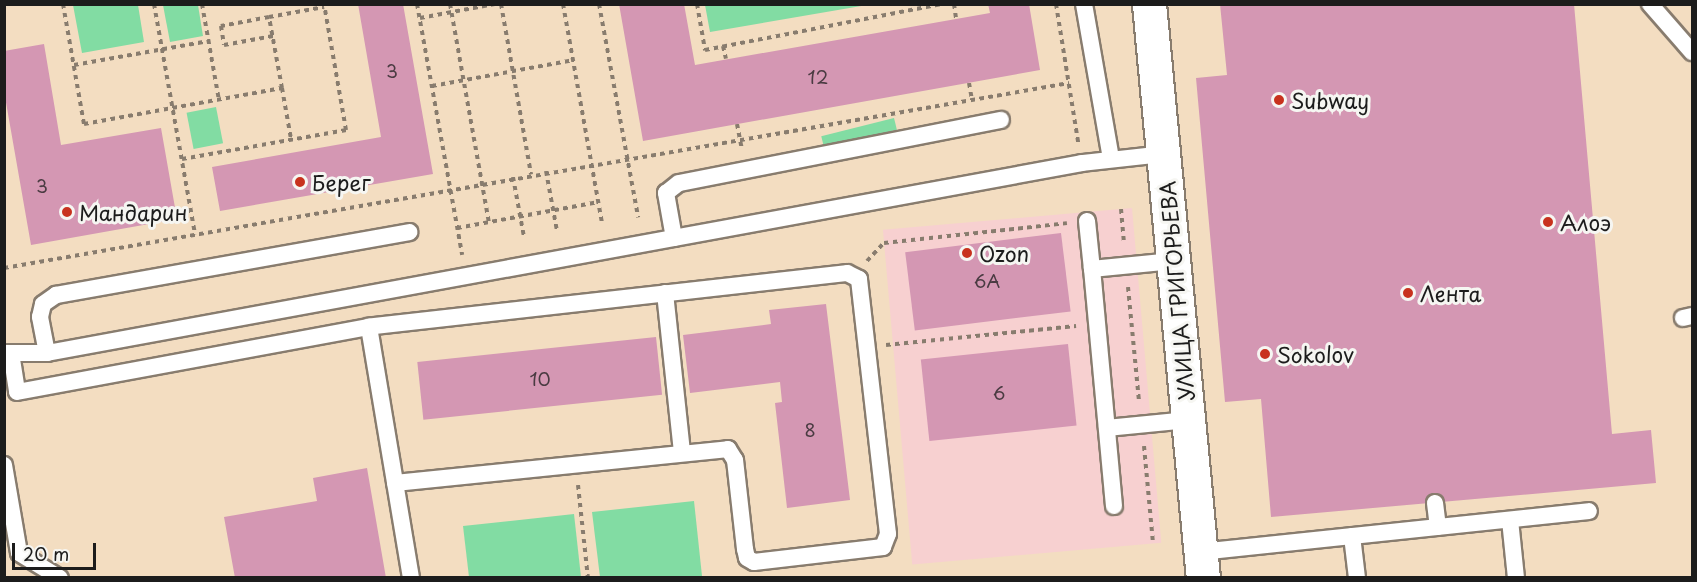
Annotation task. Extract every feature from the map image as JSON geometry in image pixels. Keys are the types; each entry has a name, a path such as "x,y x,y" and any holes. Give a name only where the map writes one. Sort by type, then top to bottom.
{"street":[{"name":"УЛИЦА ГРИГОРЬЕВА","path":"1149,4 1202,565"}],"lane":[{"path":"1084,4 1111,158"},
{"path":"1650,4 1692,52"},
{"path":"674,238 666,193 679,183 1001,120"},
{"path":"395,483 722,448 733,453 747,558 754,562 877,549 887,542 859,279 847,273 369,327 17,392 8,353 46,353 1082,163 1111,158 1164,154"},
{"path":"1087,221 1114,506"},
{"path":"46,353 40,317 43,304 56,295 409,232"},
{"path":"1092,269 1173,261"},
{"path":"664,293 682,452"},
{"path":"369,327 411,578"},
{"path":"1107,428 1188,420"},
{"path":"4,465 19,553 60,578"},
{"path":"1435,503 1438,527"},
{"path":"1202,565 1352,536 1589,511"},
{"path":"1510,520 1516,578"},
{"path":"1352,536 1357,578"}],"path":[{"path":"63,4 84,124 282,88"},
{"path":"154,4 195,234"},
{"path":"202,4 219,100"},
{"path":"417,4 466,276"},
{"path":"450,4 489,222"},
{"path":"420,18 495,4"},
{"path":"501,4 531,174"},
{"path":"563,4 602,223"},
{"path":"599,4 638,217"},
{"path":"697,4 705,50 942,4"},
{"path":"954,4 956,19"},
{"path":"1056,4 1082,163"},
{"path":"182,159 346,130 324,6 221,26 224,45 273,36"},
{"path":"269,17 291,139"},
{"path":"74,65 209,41"},
{"path":"723,46 726,59"},
{"path":"432,86 573,60"},
{"path":"4,268 592,163 1069,83"},
{"path":"546,171 557,231"},
{"path":"513,177 524,237"},
{"path":"457,228 599,202"},
{"path":"1120,209 1153,543"},
{"path":"884,243 1087,221"},
{"path":"893,345 1097,324"},
{"path":"576,464 588,578"}],"shaded area":[{"path":"1132,208 1161,543 912,565 883,230"}],"green space":[{"path":"705,4 867,5 710,32"},
{"path":"73,5 138,5 144,42 82,53"},
{"path":"163,5 198,5 203,36 170,42"},
{"path":"216,107 223,143 194,149 187,113"},
{"path":"894,118 897,130 824,148 821,136"},
{"path":"694,501 702,576 600,577 592,512"},
{"path":"574,514 581,577 469,577 463,526"}],"building":[{"path":"358,4 403,4 433,174 220,211 212,167 381,137"},
{"path":"619,4 684,4 695,65 990,13 988,4 1029,4 1040,70 643,141"},
{"name":"Лента","path":"1220,4 1574,4 1612,434 1651,430 1656,483 1271,517 1261,399 1225,402 1196,78 1227,75"},
{"path":"44,44 61,145 161,128 177,219 31,245 4,91 4,51"},
{"path":"1061,233 1071,311 915,331 905,252"},
{"path":"826,304 850,500 787,508 775,403 782,402 780,382 690,393 683,335 771,324 769,310"},
{"path":"656,337 662,395 423,420 417,362"},
{"path":"1068,344 1077,426 929,441 921,359"},
{"path":"367,468 386,578 235,578 224,517 317,501 313,478"}],"place":[{"name":"Subway","path":"1279,100"},
{"name":"Берег","path":"300,182"},
{"name":"Мандарин","path":"67,212"},
{"name":"Алоэ","path":"1548,222"},
{"name":"Ozon","path":"967,253"},
{"name":"Лента","path":"1408,293"},
{"name":"Sokolov","path":"1265,354"}]}
